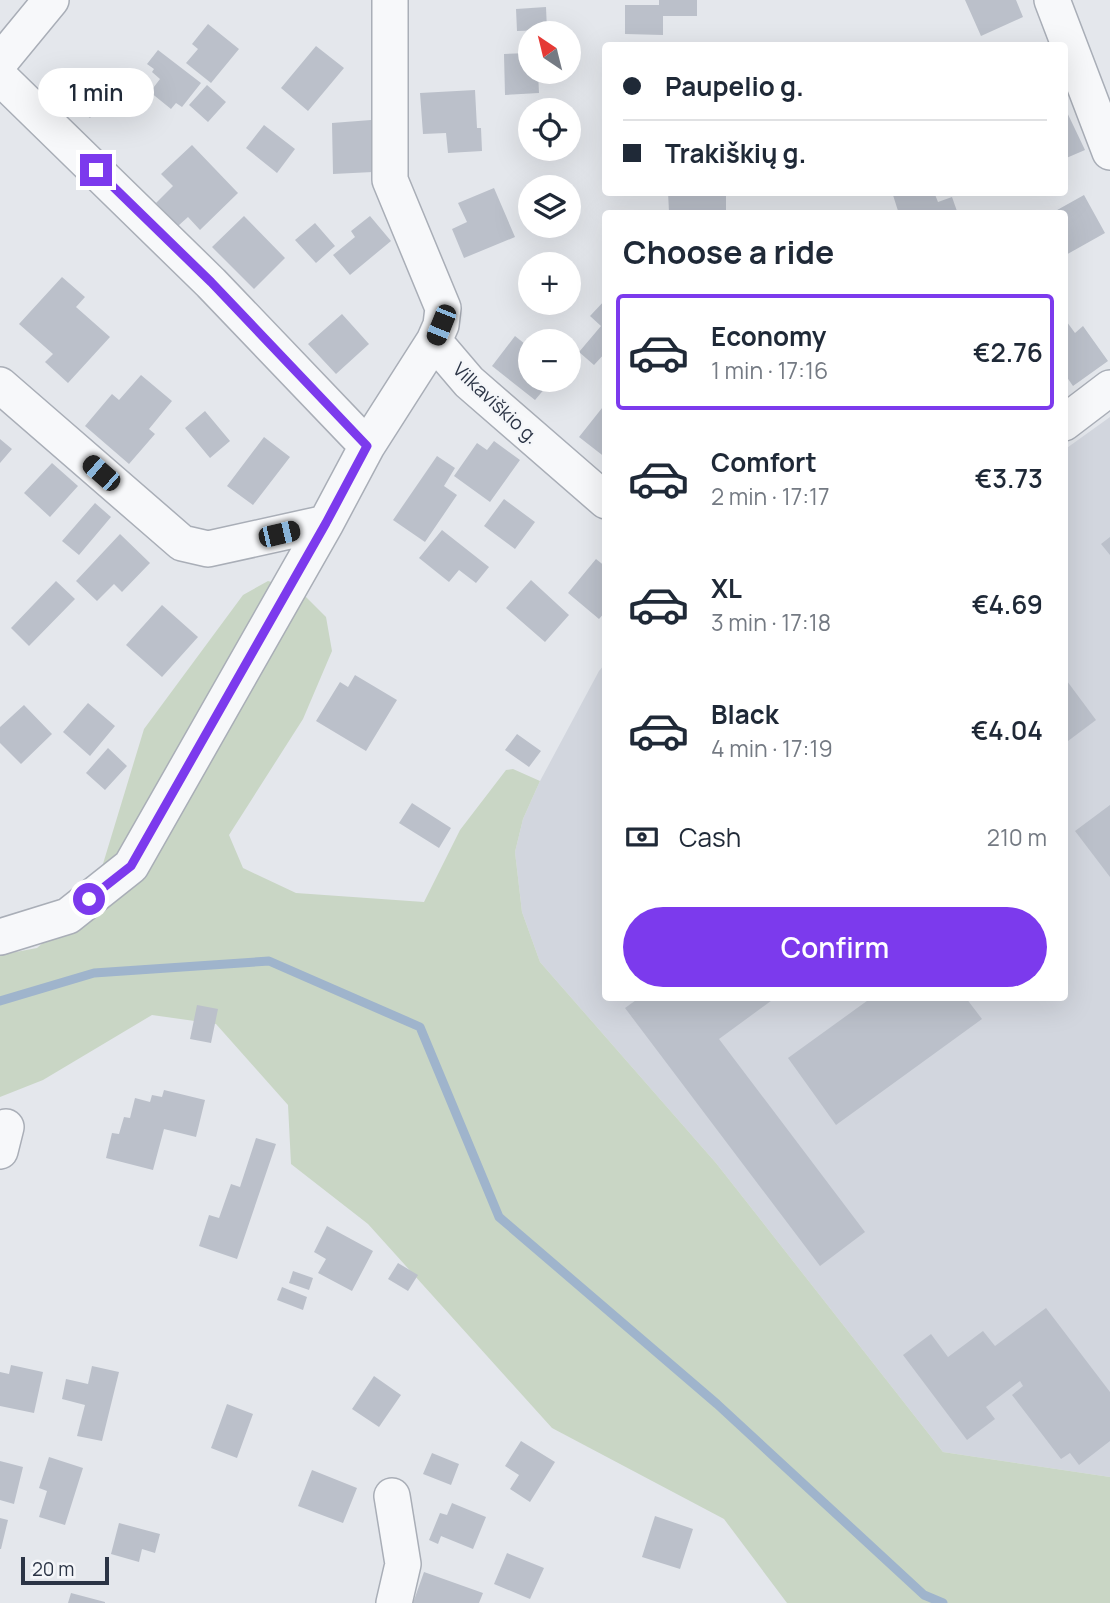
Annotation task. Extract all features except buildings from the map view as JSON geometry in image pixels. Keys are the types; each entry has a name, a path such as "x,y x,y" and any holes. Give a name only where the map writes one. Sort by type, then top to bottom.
{"street":[{"path":"0,62 51,0"},
{"path":"0,937 68,916 131,866 367,446 434,341 441,325 443,308 390,180 390,0"},
{"path":"1052,0 1110,152"},
{"path":"0,77 211,282 367,446"},
{"name":"Vilkaviškio g.","path":"434,341 469,382 602,498"},
{"path":"0,385 182,543 208,550 326,523"},
{"path":"1068,420 1110,388"},
{"path":"392,1496 403,1564 394,1603"}],"shaded area":[{"path":"1110,417 1110,1477 943,1452 716,1163 540,962 522,912 515,852 523,819 540,781 602,668 602,1001 1068,1001 1068,447"}],"green space":[{"path":"268,581 299,590 326,617 332,651 303,719 229,835 243,868 296,893 424,902 460,830 506,770 513,769 540,781 523,819 515,852 522,912 540,962 716,1163 943,1452 1110,1477 1110,1603 787,1603 724,1519 552,1428 368,1224 291,1164 288,1105 216,1024 152,1015 43,1080 0,1097 0,955 37,948 92,900 144,729 243,595"}],"waterway":[{"path":"0,1001 94,973 269,961 420,1027 499,1217 717,1404 924,1595 943,1603"}],"route":[{"path":"89,899 131,866 367,446 211,282 96,170"}]}
